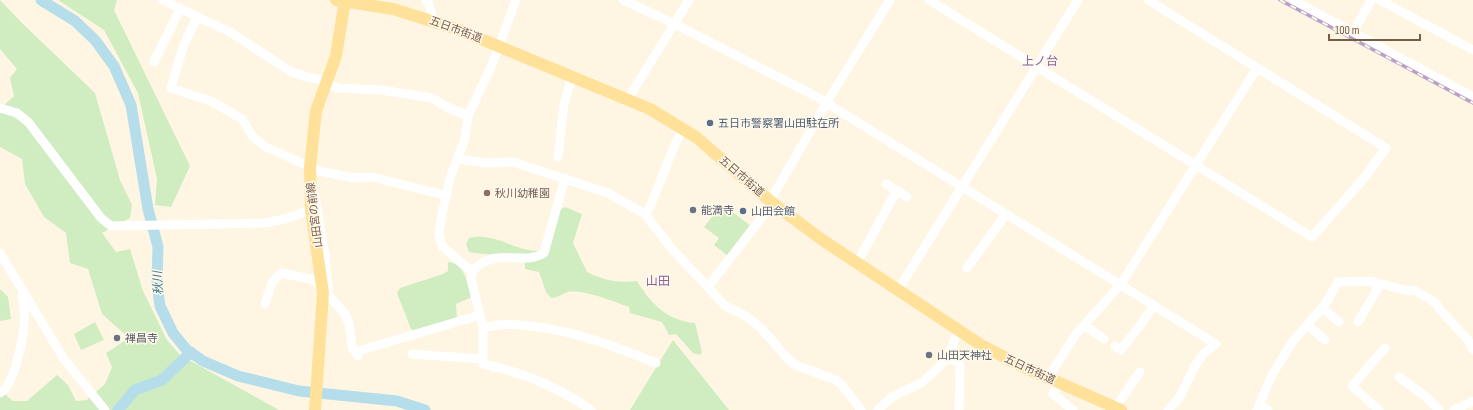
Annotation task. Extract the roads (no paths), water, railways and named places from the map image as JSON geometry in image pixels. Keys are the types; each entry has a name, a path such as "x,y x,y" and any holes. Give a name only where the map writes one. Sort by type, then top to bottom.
{"main road":[{"name":"五日市街道","path":"342,0 388,8 434,21 650,109 684,128 709,147 770,201 857,263 958,330 998,355 1118,409"},
{"name":"山田宮の前線","path":"315,410 323,301 321,268 309,190 310,167 316,111 336,56 342,0"}],"street":[{"path":"162,0 230,32 290,71 302,76 326,82 338,88 380,90 432,98 444,106 468,116"},
{"path":"426,0 429,4 434,21"},
{"path":"472,272 442,246 439,234 445,195 465,138 468,116 491,67 516,0"},
{"path":"623,0 675,24 826,102 1216,344 1204,353 1195,366 1180,398 1168,410"},
{"path":"628,99 689,0"},
{"path":"708,287 769,208 770,201 826,102 890,0"},
{"path":"929,0 1312,236 1365,177 1386,148 1148,0"},
{"path":"898,290 1078,0"},
{"path":"1293,0 1353,33 1472,93"},
{"path":"1353,33 1371,0"},
{"path":"1380,0 1473,50"},
{"path":"154,62 180,9"},
{"path":"197,17 183,47 171,88 215,103 242,119 253,137 266,147 319,171 354,178 371,177 445,195"},
{"path":"1073,410 1052,394 1053,380 1062,353 1084,325 1121,284 1257,68"},
{"path":"558,157 564,104 572,76"},
{"path":"0,108 17,113 29,123 45,141 101,218 111,226 122,227 264,223 285,219 311,210"},
{"path":"645,214 650,207 676,142 684,128"},
{"path":"457,159 487,163 513,162 608,193 645,214 672,249 725,306 746,316 761,328 789,360 798,366 836,380 842,385 861,410"},
{"path":"565,178 544,253 538,257 504,257 487,260 479,264 472,272 471,279 483,328 483,364 505,369 557,390 591,410"},
{"path":"886,184 907,197"},
{"path":"309,190 314,193 318,213 325,255 328,295"},
{"path":"857,263 897,190"},
{"path":"967,268 1006,214"},
{"path":"0,253 64,359 105,410"},
{"path":"265,304 272,282 281,273 313,278 345,314 349,324 352,347 357,354 480,315"},
{"path":"1268,410 1258,408 1272,375 1293,341 1322,308 1338,282 1375,282 1408,291 1414,290 1436,303 1440,310 1468,340 1473,350"},
{"path":"1358,322 1377,290 1375,282"},
{"path":"0,392 7,387 14,370 24,324 24,307 21,289"},
{"path":"1115,346 1122,350 1141,326 1154,305"},
{"path":"1322,308 1339,322"},
{"path":"24,324 38,317"},
{"path":"483,328 500,323 571,332 599,340 656,363"},
{"path":"1084,325 1104,339"},
{"path":"1307,325 1326,340"},
{"path":"878,410 892,396 923,382 948,358 958,330"},
{"path":"1379,410 1352,386 1385,348"},
{"path":"412,354 482,359"},
{"path":"948,358 958,362 960,366 959,410"},
{"path":"1118,409 1140,372"},
{"path":"1399,377 1425,396 1439,410"},
{"path":"1454,410 1473,401"}],"waterway":[{"name":"秋川","path":"41,0 75,21 95,40 114,66 131,105 148,209 158,247 157,284 160,306 173,333 186,349 203,361 238,376 299,391 397,401 425,410"},
{"path":"118,410 135,390 162,380 191,352"}],"railway":[{"path":"1280,0 1473,103"}],"place":[{"name":"五日市警察署山田駐在所","path":"710,123"},
{"name":"秋川幼稚園","path":"487,193"},
{"name":"能満寺","path":"693,210"},
{"name":"山田会館","path":"743,211"},
{"name":"禅昌寺","path":"117,338"},
{"name":"山田天神社","path":"929,355"}],"district":[{"name":"上ノ台","path":"1040,61"},
{"name":"山田","path":"658,281"}]}
